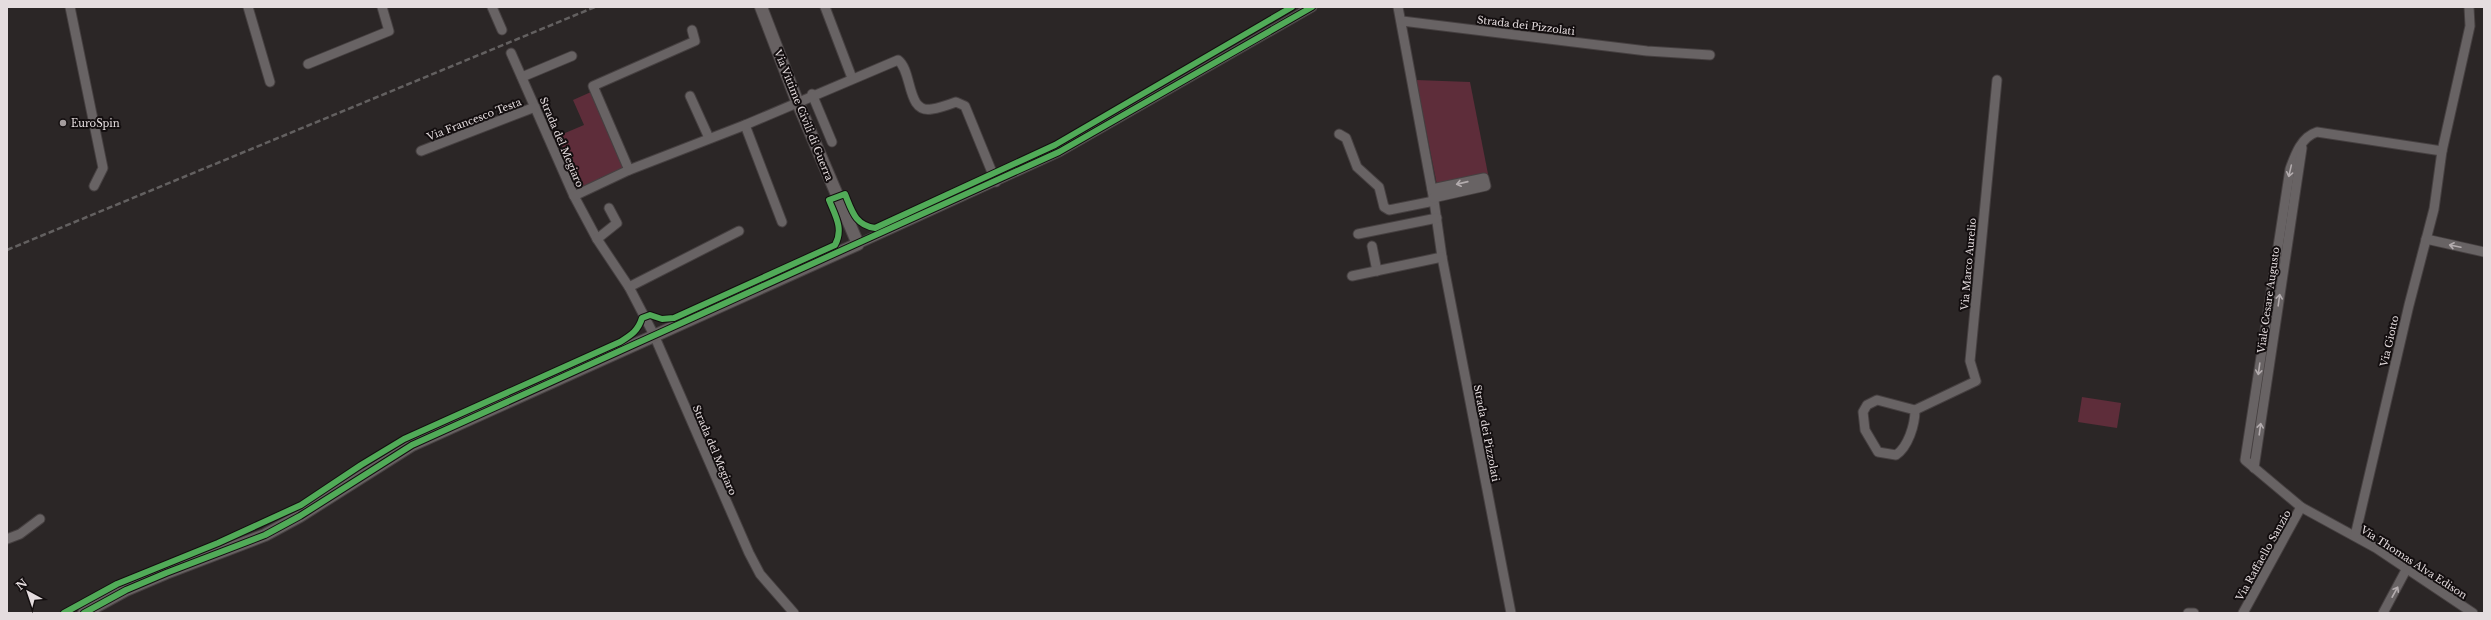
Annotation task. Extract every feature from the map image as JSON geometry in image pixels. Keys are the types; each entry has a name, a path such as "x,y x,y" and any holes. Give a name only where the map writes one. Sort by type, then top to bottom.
{"street":[{"path":"70,7 103,168 94,186"},
{"path":"248,7 270,82"},
{"path":"308,64 389,31 382,7"},
{"path":"492,7 502,30"},
{"name":"Via Vittime Civili di Guerra","path":"762,7 797,101 858,244"},
{"path":"825,7 852,78"},
{"path":"84,613 126,590 265,535 300,516 412,445 996,182 1059,152 1312,7"},
{"name":"Strada dei Pizzolati","path":"1398,7 1402,21 1437,218 1442,257 1511,613"},
{"name":"Via Giotto","path":"2355,536 2434,209 2442,151 2470,26 2469,7"},
{"name":"Strada dei Pizzolati","path":"1402,21 1647,51 1710,54"},
{"path":"629,170 594,86 694,42 692,30"},
{"path":"1647,51 1652,60"},
{"name":"Strada del Megiaro","path":"511,53 574,196 597,239 629,287 654,335 749,553 760,574 794,613"},
{"path":"522,77 572,56"},
{"path":"574,196 629,170 745,125 812,94 898,60 906,70 914,100 923,109 931,110 956,102 965,106 996,182"},
{"name":"Via Marco Aurelio","path":"1915,410 1976,381 1970,361 1997,80"},
{"path":"812,94 832,142"},
{"path":"690,96 709,138"},
{"name":"Via Francesco Testa","path":"421,151 535,107"},
{"path":"745,125 782,222"},
{"path":"2308,138 2317,132 2442,151"},
{"path":"1339,134 1346,138 1357,167 1379,187 1384,207 1389,210 1484,178 1486,186"},
{"name":"Viale Cesare Augusto","path":"2245,460 2290,169 2296,151 2308,138"},
{"name":"Viale Cesare Augusto","path":"2254,468 2300,153 2308,138"},
{"path":"597,239 617,223 609,208"},
{"path":"1358,234 1437,218"},
{"path":"629,287 739,231"},
{"path":"2426,239 2484,252"},
{"path":"1372,246 1377,271"},
{"path":"1352,276 1442,257"},
{"path":"1877,400 1915,410 1915,419 1904,450 1896,455 1878,452 1865,430 1862,417 1867,405 1877,400"},
{"name":"Via Thomas Alva Edison","path":"2245,460 2301,507 2355,536 2473,613"},
{"name":"Via Raffaello Sanzio","path":"2243,613 2301,507"},
{"path":"7,539 20,534 40,520"},
{"path":"2383,613 2406,570"},
{"path":"2188,613 2194,613"}],"shaded area":[{"path":"1416,80 1470,82 1488,174 1437,185"},
{"path":"591,92 624,169 579,188 558,136 584,125 573,100"},
{"path":"2082,397 2121,403 2117,428 2078,422"}],"railway":[{"path":"7,250 595,7"}],"cycle path":[{"path":"64,613 117,584 218,543 301,505 361,465 404,439 620,342 634,332 642,318 650,315 662,319 674,318 835,245 838,239 839,228 829,200 845,194 855,216 863,224 875,228 1055,145 1292,7"},
{"path":"84,613 126,590 265,535 300,516 412,445 1059,152 1312,7"}],"place":[{"name":"EuroSpin","path":"63,123"}]}
